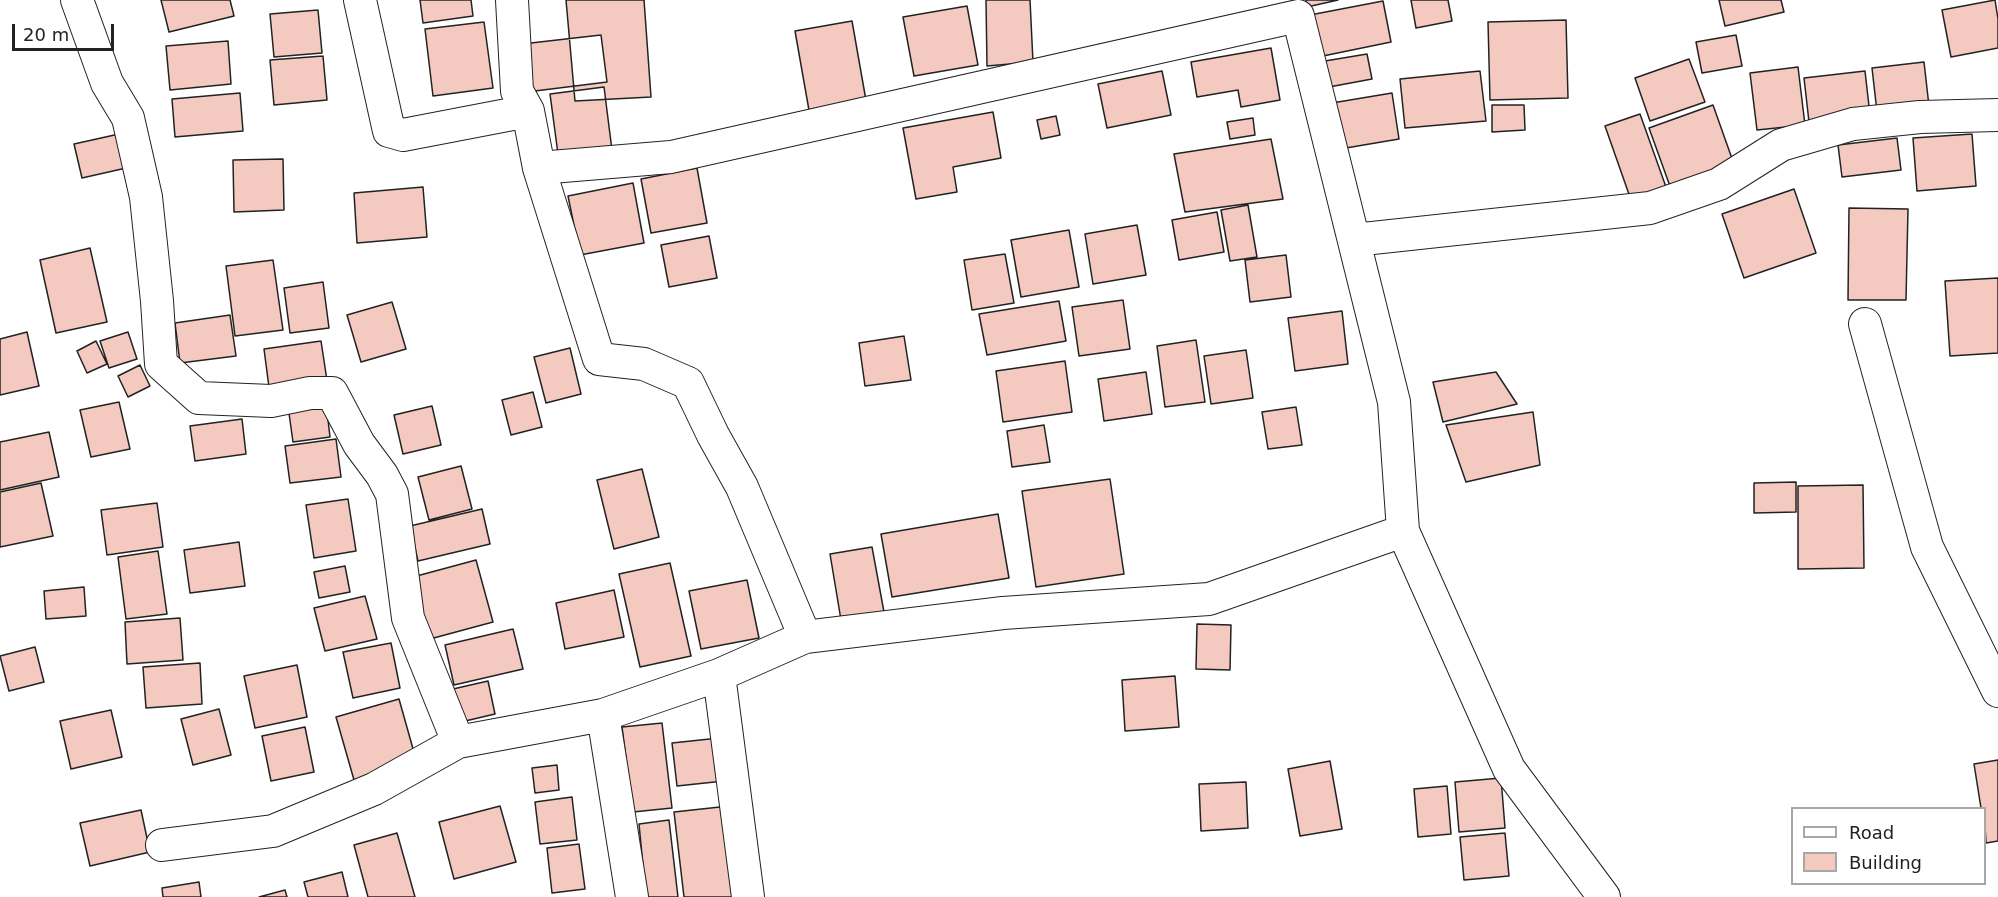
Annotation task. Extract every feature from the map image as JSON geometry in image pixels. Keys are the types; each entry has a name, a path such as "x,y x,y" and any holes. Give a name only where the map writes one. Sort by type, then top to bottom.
{"street":[{"path":"77,0 107,83 129,118 147,197 161,364 199,398 271,400 310,393 332,393 359,444 382,475 392,494 408,618 458,742"},
{"path":"360,0 389,131 403,135 528,111"},
{"path":"512,0 517,91 528,111 539,168 599,358 644,364 688,384 742,487 805,637"},
{"path":"539,168 671,157 1296,8 1394,402 1403,531 1509,769 1604,897"},
{"path":"1354,240 1650,208 1719,184 1782,145 1853,124 1920,117 1998,115"},
{"path":"1865,324 1927,547 1998,691"},
{"path":"162,845 273,831 374,789 458,742 603,716 719,675 805,637 1003,613 1209,599 1403,531"},
{"path":"719,675 747,897"},
{"path":"603,716 632,897"}],"building":[{"path":"161,0 230,0 234,16 169,32"},
{"path":"420,0 471,0 473,16 423,23"},
{"path":"566,0 644,0 651,97 575,101"},
{"path":"986,0 1030,0 1033,62 987,66"},
{"path":"1306,0 1338,0 1307,7"},
{"path":"1411,0 1448,0 1452,21 1416,28"},
{"path":"1719,0 1781,0 1784,12 1725,26"},
{"path":"1995,0 1998,19 1998,48 1951,57 1942,10"},
{"path":"1383,1 1391,42 1318,57 1310,15"},
{"path":"967,6 978,65 914,76 903,17"},
{"path":"318,10 322,53 274,57 270,14"},
{"path":"1566,20 1568,98 1490,100 1488,22"},
{"path":"852,21 867,106 810,116 795,31"},
{"path":"484,22 493,88 433,96 425,29"},
{"path":"601,35 607,82 527,92 522,44"},
{"path":"1736,35 1742,66 1702,73 1696,42"},
{"path":"228,41 231,84 170,90 166,46"},
{"path":"1271,48 1280,100 1241,107 1238,90 1197,97 1191,62"},
{"path":"1367,54 1372,79 1329,87 1325,61"},
{"path":"323,56 327,100 274,105 270,60"},
{"path":"1689,59 1705,102 1650,121 1635,78"},
{"path":"1924,62 1929,106 1877,112 1872,68"},
{"path":"1798,67 1805,125 1757,130 1750,73"},
{"path":"1162,71 1171,115 1107,128 1098,84"},
{"path":"1480,71 1486,121 1405,128 1400,79"},
{"path":"1865,71 1870,115 1809,122 1804,78"},
{"path":"604,87 613,158 558,154 550,94"},
{"path":"240,93 243,131 175,137 172,99"},
{"path":"1392,93 1399,139 1340,149 1332,103"},
{"path":"1492,105 1524,105 1525,130 1492,132"},
{"path":"1713,105 1735,167 1671,189 1649,128"},
{"path":"993,112 1001,158 953,167 957,192 916,199 903,128"},
{"path":"1640,114 1666,187 1631,200 1605,126"},
{"path":"1056,116 1060,135 1041,139 1037,120"},
{"path":"1253,118 1255,135 1230,139 1227,122"},
{"path":"128,132 135,166 82,178 74,144"},
{"path":"1972,134 1976,186 1917,191 1913,138"},
{"path":"1897,138 1901,170 1842,177 1838,145"},
{"path":"1271,139 1283,199 1185,212 1174,154"},
{"path":"283,159 284,210 234,212 233,160"},
{"path":"697,168 707,223 651,233 641,179"},
{"path":"633,183 644,243 580,255 568,196"},
{"path":"423,187 427,237 357,243 354,193"},
{"path":"1794,189 1816,253 1744,278 1722,214"},
{"path":"1248,205 1257,257 1230,261 1221,210"},
{"path":"1849,208 1908,209 1906,300 1848,300"},
{"path":"1217,212 1224,252 1179,260 1172,220"},
{"path":"1137,225 1146,275 1093,284 1085,234"},
{"path":"1069,230 1079,287 1021,297 1011,240"},
{"path":"709,236 717,278 669,287 661,245"},
{"path":"90,248 107,322 56,333 40,260"},
{"path":"1005,254 1014,303 972,310 964,260"},
{"path":"1286,255 1291,297 1250,302 1245,260"},
{"path":"273,260 283,330 235,336 226,266"},
{"path":"1998,278 1998,353 1950,356 1945,281"},
{"path":"323,282 329,328 290,333 284,288"},
{"path":"1123,300 1130,349 1079,356 1072,307"},
{"path":"1059,301 1066,341 987,355 979,314"},
{"path":"392,302 406,349 361,362 347,315"},
{"path":"1342,311 1348,364 1295,371 1288,318"},
{"path":"230,315 236,356 180,363 175,323"},
{"path":"27,332 39,386 0,395 0,339"},
{"path":"128,332 137,359 109,368 100,341"},
{"path":"904,336 911,380 865,386 859,343"},
{"path":"1196,340 1205,402 1165,407 1157,346"},
{"path":"96,341 107,364 87,373 77,351"},
{"path":"321,341 328,387 270,395 264,349"},
{"path":"570,348 581,394 546,403 534,357"},
{"path":"1246,350 1253,398 1211,404 1204,356"},
{"path":"1065,361 1072,412 1003,422 996,371"},
{"path":"140,365 150,386 128,397 118,376"},
{"path":"1146,372 1152,414 1104,421 1098,379"},
{"path":"1496,372 1517,404 1443,422 1433,382"},
{"path":"533,392 542,427 511,435 502,400"},
{"path":"325,394 330,437 293,442 287,399"},
{"path":"119,402 130,449 91,457 80,410"},
{"path":"432,406 441,445 403,454 394,415"},
{"path":"1296,407 1302,445 1268,449 1262,412"},
{"path":"1533,412 1540,465 1466,482 1446,425"},
{"path":"242,419 246,454 195,461 190,426"},
{"path":"1044,425 1050,462 1012,467 1007,431"},
{"path":"49,432 59,477 0,490 0,442"},
{"path":"336,439 341,477 290,483 285,446"},
{"path":"461,466 472,509 429,520 418,477"},
{"path":"642,469 659,537 614,549 597,480"},
{"path":"1110,479 1124,574 1036,587 1022,491"},
{"path":"1796,482 1796,512 1754,513 1754,483"},
{"path":"41,483 53,536 0,547 0,492"},
{"path":"1863,485 1864,568 1798,569 1798,486"},
{"path":"348,499 356,551 314,558 306,505"},
{"path":"157,503 163,547 107,555 101,510"},
{"path":"482,509 490,544 418,561 410,526"},
{"path":"998,514 1009,578 892,597 881,534"},
{"path":"239,542 245,586 190,593 184,550"},
{"path":"872,547 884,612 841,620 830,554"},
{"path":"158,551 167,614 126,619 118,557"},
{"path":"476,560 493,622 430,639 413,577"},
{"path":"670,563 691,656 640,667 619,574"},
{"path":"345,566 350,592 319,598 314,572"},
{"path":"747,580 759,638 701,649 689,591"},
{"path":"84,587 86,616 46,619 44,591"},
{"path":"614,590 624,637 565,649 556,603"},
{"path":"365,596 377,639 325,651 314,608"},
{"path":"180,618 183,660 127,664 125,622"},
{"path":"1197,624 1231,625 1230,670 1196,669"},
{"path":"513,629 523,669 454,685 445,645"},
{"path":"391,643 400,688 353,698 343,652"},
{"path":"35,647 44,682 9,691 0,656"},
{"path":"200,663 202,704 146,708 143,667"},
{"path":"297,665 307,717 255,728 244,676"},
{"path":"1175,676 1179,727 1125,731 1122,680"},
{"path":"488,681 495,714 461,722 453,689"},
{"path":"399,699 417,763 354,780 336,717"},
{"path":"219,709 231,755 193,765 181,719"},
{"path":"111,710 122,757 71,769 60,721"},
{"path":"662,723 672,808 633,812 622,727"},
{"path":"305,727 314,772 271,781 262,736"},
{"path":"719,738 724,781 677,786 672,743"},
{"path":"1998,760 1998,841 1986,843 1986,807 1981,807 1974,764"},
{"path":"1330,761 1342,829 1300,836 1288,769"},
{"path":"557,765 559,790 535,793 532,768"},
{"path":"1501,778 1505,828 1459,832 1455,782"},
{"path":"1246,782 1248,828 1201,831 1199,784"},
{"path":"1447,786 1451,834 1418,837 1414,789"},
{"path":"572,797 577,840 540,844 535,802"},
{"path":"500,806 516,862 454,879 439,822"},
{"path":"729,806 740,897 684,897 674,812"},
{"path":"141,810 150,852 90,866 80,823"},
{"path":"669,820 678,897 646,897 639,824"},
{"path":"397,833 415,897 368,897 354,845"},
{"path":"1505,833 1509,876 1464,880 1460,837"},
{"path":"579,844 585,889 552,893 547,848"},
{"path":"342,872 348,897 308,897 304,882"},
{"path":"199,882 201,897 163,897 162,888"},
{"path":"285,890 287,897 259,897"}]}
